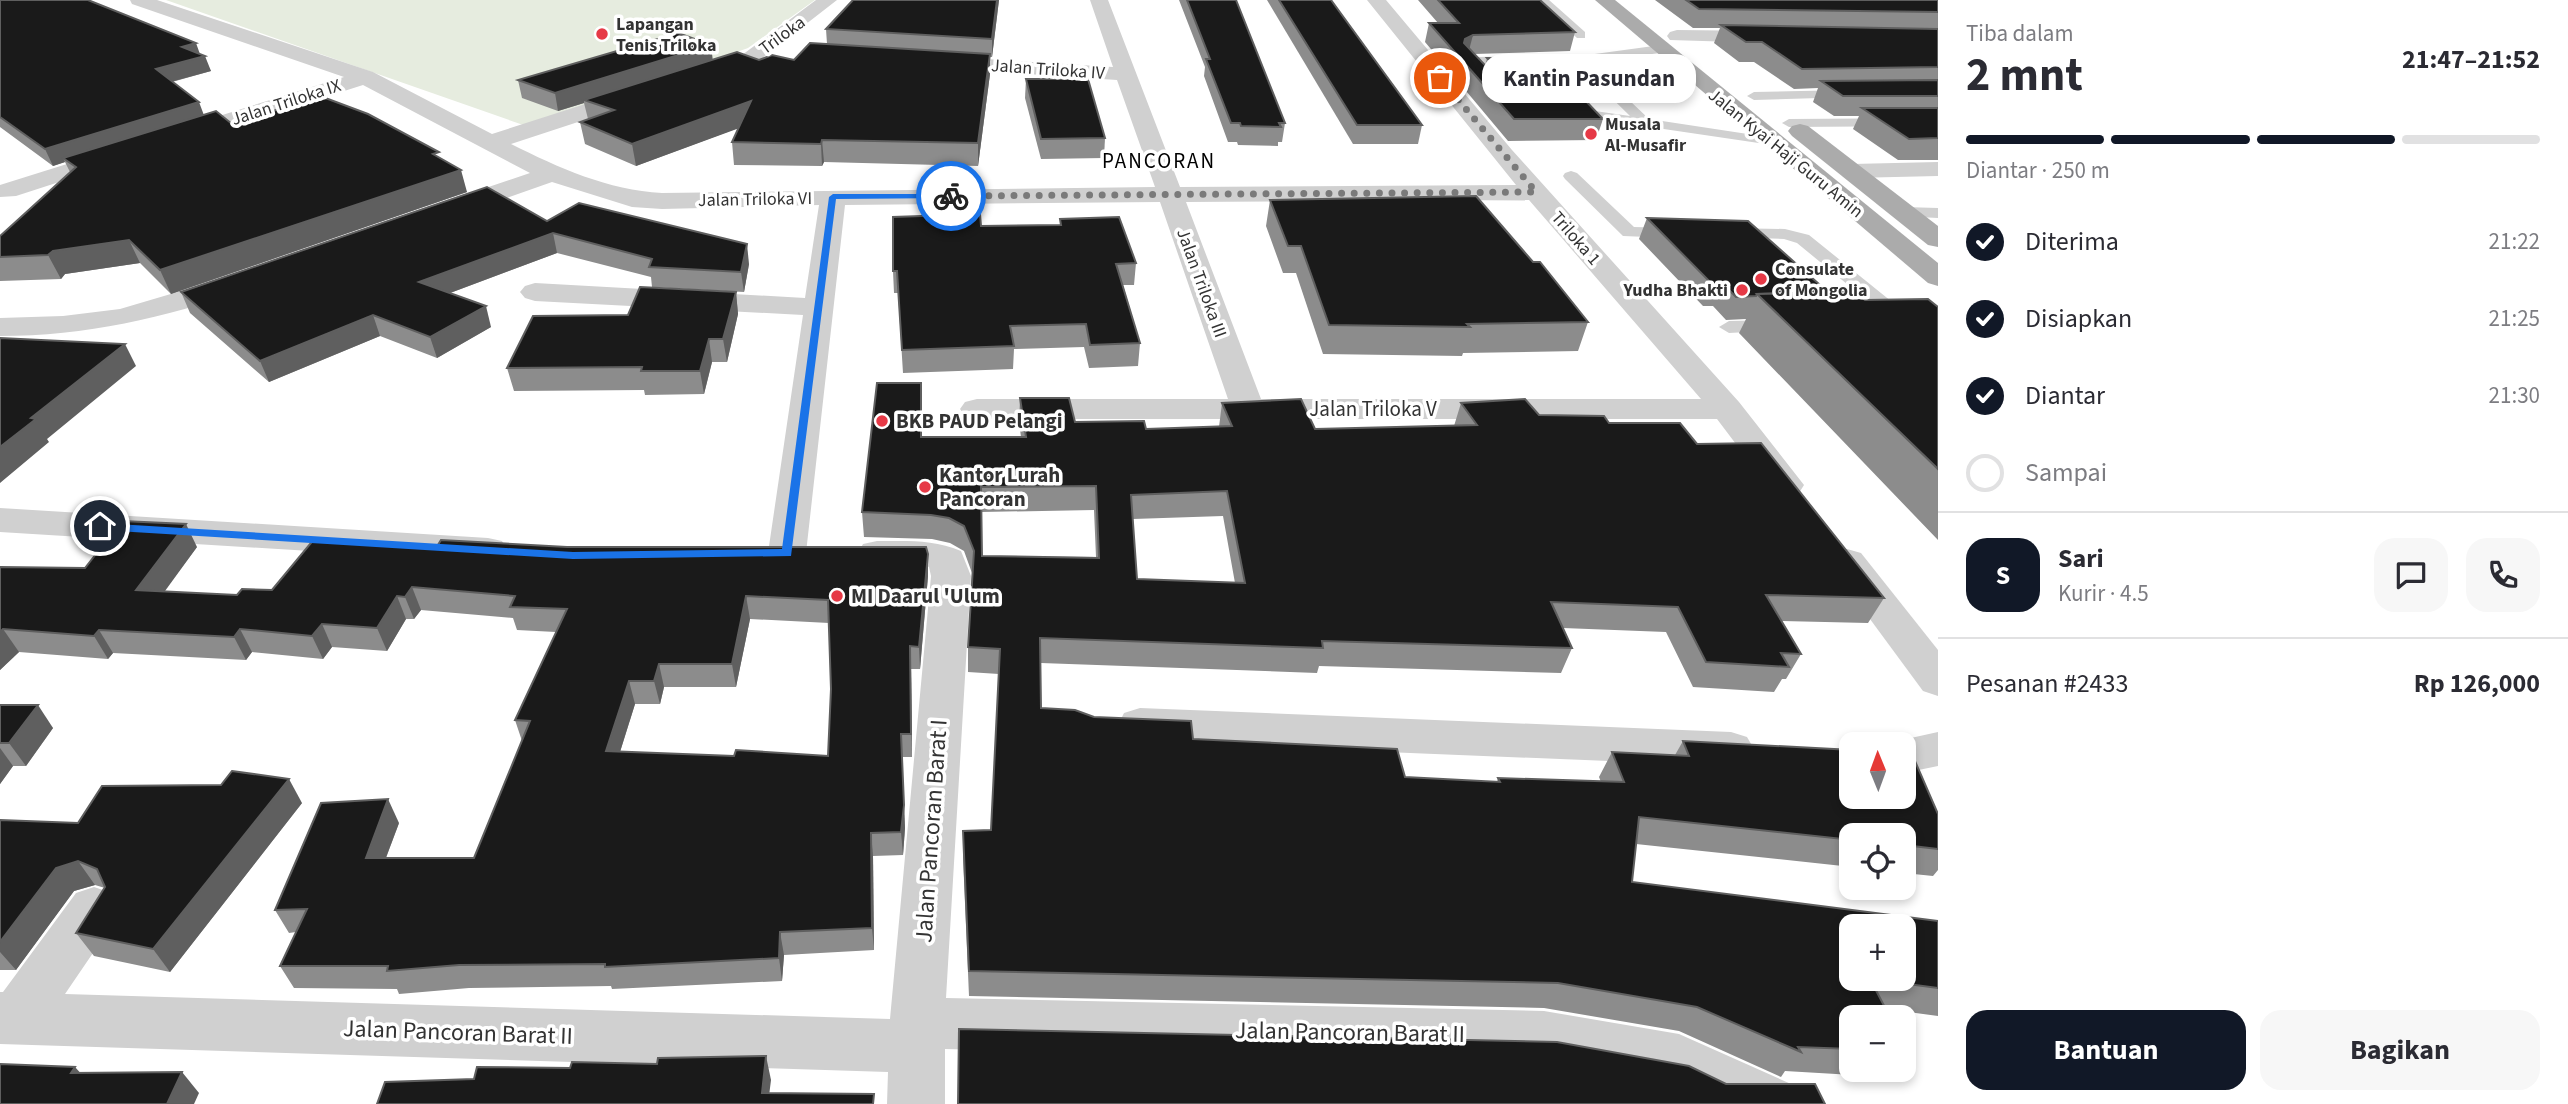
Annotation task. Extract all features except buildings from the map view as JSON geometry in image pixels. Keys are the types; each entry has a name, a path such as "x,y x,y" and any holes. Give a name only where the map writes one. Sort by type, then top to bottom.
{"main road":[{"name":"Jalan Kyai Haji Guru Amin","path":"1604,0 1662,45 1763,141 1938,277"},
{"name":"Jalan Kyai Haji Guru Amin","path":"1633,0 1662,45 1754,96 1938,239"}],"street":[{"name":"Jalan Triloka VI","path":"139,0 365,77 551,174 632,199 662,201 833,197 1536,192"},
{"name":"Triloka","path":"685,80 736,64 761,51 828,0"},
{"name":"Jalan Triloka III","path":"1099,0 1248,409"},
{"name":"Triloka 1","path":"1376,0 1536,192 1727,409 1803,507"},
{"path":"1662,45 1789,38"},
{"path":"761,51 788,53"},
{"name":"Jalan Triloka IV","path":"923,61 1126,74"},
{"name":"Jalan Triloka IX","path":"2,193 365,77"},
{"path":"492,142 659,88"},
{"path":"1852,171 1938,169"},
{"path":"420,220 551,174"},
{"path":"747,554 787,553 833,197"},
{"path":"0,327 50,328 117,320 171,307 263,275"},
{"path":"535,292 817,307"},
{"name":"Jalan Triloka V","path":"977,409 1727,409"},
{"path":"0,520 517,552"},
{"path":"1829,539 1938,680"},
{"name":"Jalan Pancoran Barat I","path":"787,553 931,553 947,560 951,576 917,1034 916,1104"},
{"path":"1105,723 1767,751"},
{"path":"1916,753 1938,748"},
{"path":"8,1018 94,909"},
{"name":"Jalan Pancoran Barat II","path":"8,1018 917,1034 1544,1037 1679,1061 1770,1104"}],"lane":[{"path":"1542,0 1581,35"},
{"path":"1491,86 1468,61 1580,61 1662,45"},
{"path":"1580,61 1643,121"},
{"path":"1754,96 1860,94"},
{"path":"1919,105 1938,119"},
{"path":"1557,109 1763,141"},
{"path":"1789,123 1938,119"},
{"path":"1810,139 1836,139"},
{"path":"1572,176 1629,232 1773,233 1799,236 1938,348"},
{"path":"1904,212 1938,212"},
{"path":"1880,323 1938,321"},
{"path":"1729,327 1798,325"}],"shaded area":[{"path":"166,0 815,0 748,48 529,127"}],"way so far":[{"path":"951,196 1536,192 1440,78"}],"place":[{"name":"Lapangan Tenis Triloka","path":"602,34"},
{"name":"Kantin Pasundan","path":"1440,78"},
{"name":"Musala Al-Musafir","path":"1591,134"},
{"name":"Consulate of Mongolia","path":"1761,279"},
{"name":"Yudha Bhakti","path":"1742,290"},
{"name":"BKB PAUD Pelangi","path":"882,421"},
{"name":"Kantor Lurah Pancoran","path":"925,487"},
{"name":"MI Daarul 'Ulum","path":"837,596"}],"district":[{"name":"PANCORAN","path":"1159,161"}],"route":[{"path":"100,526 573,555 787,553 833,197 951,196"}]}
